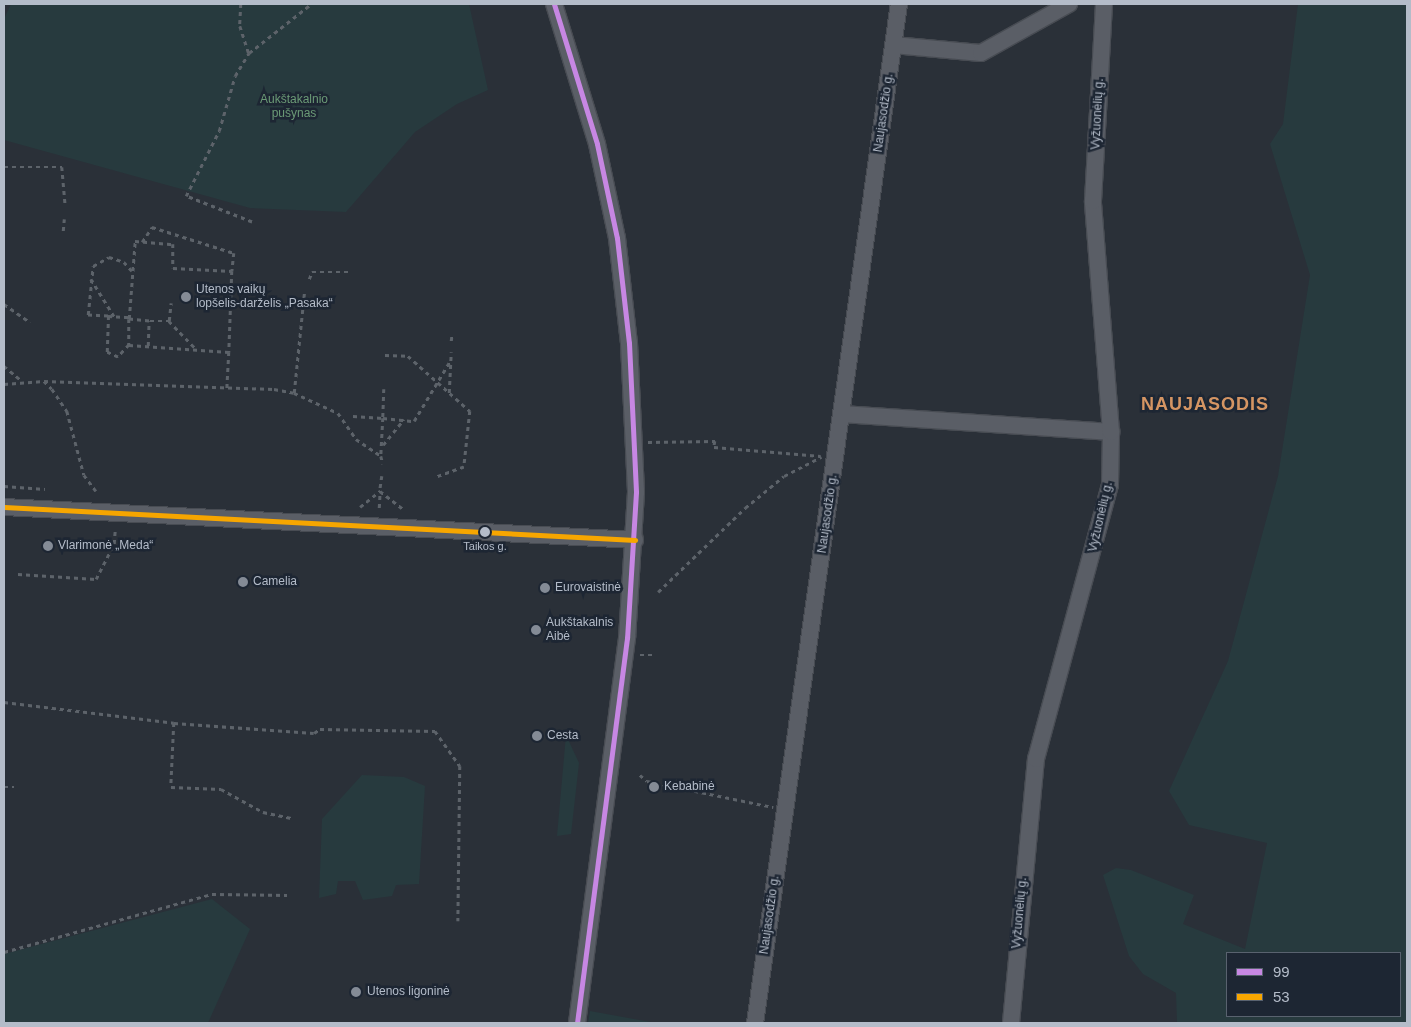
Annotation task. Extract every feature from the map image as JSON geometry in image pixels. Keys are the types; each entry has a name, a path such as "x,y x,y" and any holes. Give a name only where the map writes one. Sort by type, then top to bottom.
{"street":[{"path":"554,4 597,144 617,238 634,443 635,540 619,711 577,1023"},
{"name":"Naujasodžio g.","path":"755,1023 899,4"},
{"path":"893,45 981,53 1069,4"},
{"name":"Vyžuonėlių g.","path":"1011,1023 1036,759 1107,502 1111,432 1093,201 1104,4"},
{"path":"842,414 1111,432"},
{"path":"4,507 635,540"}],"path":[{"path":"241,4 240,26 249,54"},
{"path":"252,222 186,196 219,131 228,90 249,54 311,4"},
{"path":"4,167 62,167 65,204"},
{"path":"63,231 64,218"},
{"path":"142,242 152,227 234,254 227,390"},
{"path":"108,316 107,352 118,357 129,345 135,242 173,244 173,268 232,271"},
{"path":"133,272 124,262 104,257 93,266 90,278 88,315 169,321 196,349"},
{"path":"309,279 312,272 348,272"},
{"path":"90,278 114,316"},
{"path":"294,393 304,294"},
{"path":"169,321 171,303"},
{"path":"4,304 30,322"},
{"path":"148,346 149,321"},
{"path":"451,341 452,333"},
{"path":"129,345 229,352"},
{"path":"449,393 451,352"},
{"path":"385,355 408,356 470,411 464,467 437,477"},
{"path":"353,416 414,420 450,361"},
{"path":"4,366 22,381"},
{"path":"4,384 22,381 44,381 227,390 274,389 294,393 338,413 356,439 381,456"},
{"path":"44,381 67,411 84,475 96,491"},
{"path":"383,464 381,456 384,389"},
{"path":"382,446 404,419"},
{"path":"634,443 714,441 714,447 822,456 784,476 745,508 658,592"},
{"path":"379,508 382,476"},
{"path":"4,486 45,489"},
{"path":"360,507 380,492"},
{"path":"380,492 402,509"},
{"path":"18,574 96,579 114,544 115,528"},
{"path":"4,702 174,722 314,734 320,729 436,731 460,766 458,921"},
{"path":"174,722 171,787 221,789 263,812 292,818"},
{"path":"640,774 647,781 774,808"},
{"path":"4,786 14,787"},
{"path":"4,952 212,894 287,896"}],"green space":[{"name":"Aukštakalnio pušynas","path":"11,4 469,4 488,90 457,104 415,132 346,212 250,208 4,140 4,19"},
{"path":"1298,4 1407,4 1407,1023 1177,1023 1176,993 1143,974 1129,956 1103,875 1116,868 1131,870 1194,895 1183,924 1245,949 1267,843 1189,825 1169,791 1228,661 1278,476 1310,275 1270,144 1283,124"},
{"path":"566,735 579,763 571,834 557,836"},
{"path":"362,775 404,777 425,786 419,884 396,885 392,896 363,900 355,881 338,881 336,894 319,898 322,819"},
{"path":"212,899 250,929 208,1023 4,1023 4,954"},
{"path":"590,1011 656,1023 588,1023"}],"transit line":[{"name":"99","path":"554,4 597,144 617,238 629,343 636,492 627,638 577,1023"},
{"name":"53","path":"4,507 635,540"}],"place":[{"name":"Utenos vaikų lopšelis-darželis „Pasaka“","path":"186,297"},
{"name":"Taikos g.","path":"485,532"},
{"name":"Vlarimonė „Meda“","path":"48,546"},
{"name":"Camelia","path":"243,582"},
{"name":"Eurovaistinė","path":"545,588"},
{"name":"Aukštakalnis Aibė","path":"536,630"},
{"name":"Cesta","path":"537,736"},
{"name":"Kebabinė","path":"654,787"},
{"name":"Utenos ligoninė","path":"356,992"}],"district":[{"name":"NAUJASODIS","path":"1205,404"}]}
